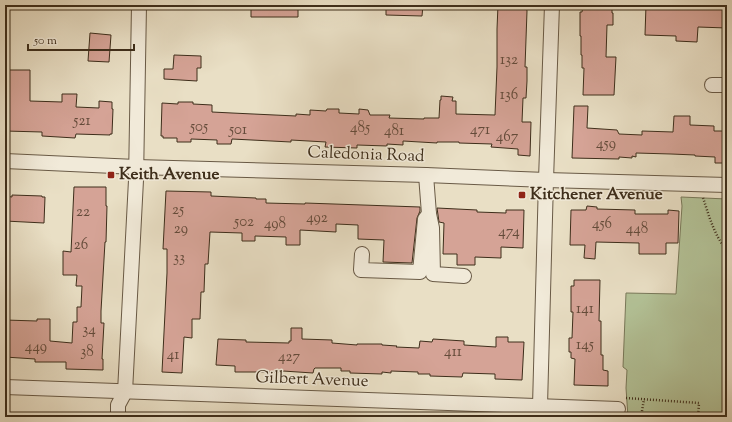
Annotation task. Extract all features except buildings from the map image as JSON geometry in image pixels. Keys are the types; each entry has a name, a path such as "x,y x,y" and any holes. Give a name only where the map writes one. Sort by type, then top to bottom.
{"street":[{"path":"118,417 118,405 125,392 136,167 139,5"},
{"path":"540,406 552,5"},
{"path":"712,84 727,85"},
{"name":"Caledonia Road","path":"5,161 136,167 727,185"},
{"path":"426,175 429,214 432,228 433,274 464,276"},
{"path":"362,254 361,270 420,272 425,219 429,214"},
{"name":"Gilbert Avenue","path":"5,387 618,409"}],"path":[{"path":"703,197 713,225 721,242 727,250"},
{"path":"618,409 620,398 699,403 698,417"},
{"path":"641,417 644,399"}],"green space":[{"path":"681,197 727,199 727,417 628,417 626,388 627,370 623,367 626,293 676,294 682,206"}],"place":[{"name":"Keith Avenue","path":"111,175"},
{"name":"Kitchener Avenue","path":"522,195"}]}
